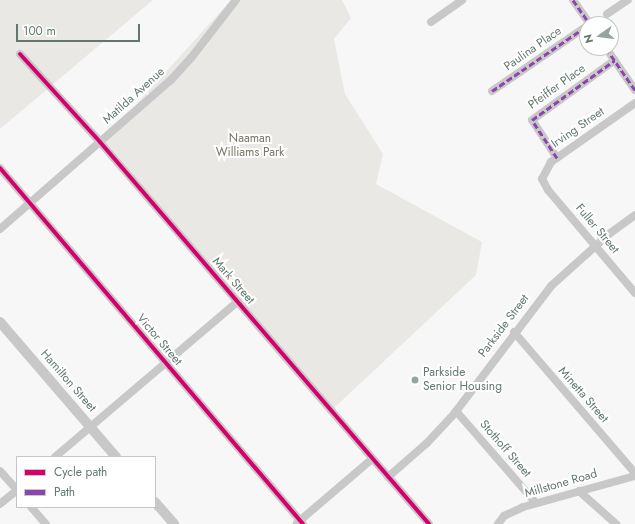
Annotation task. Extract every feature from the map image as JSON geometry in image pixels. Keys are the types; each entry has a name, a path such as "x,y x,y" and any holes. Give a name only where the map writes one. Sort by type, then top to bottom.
{"street":[{"name":"Matilda Avenue","path":"0,229 176,75 236,0"},
{"path":"431,22 462,0"},
{"path":"573,0 584,16"},
{"path":"607,14 628,0"},
{"name":"Paulina Place","path":"492,91 579,31"},
{"name":"Mark Street","path":"20,54 100,142 429,524"},
{"path":"612,56 635,90"},
{"name":"Pfeiffer Place","path":"557,158 532,120 615,60"},
{"name":"Irving Street","path":"542,178 551,162 635,103"},
{"name":"Victor Street","path":"0,168 300,523"},
{"name":"Fuller Street","path":"542,178 548,190 635,293"},
{"name":"Parkside Street","path":"388,477 427,443 456,411 514,332 551,286 595,246 635,215"},
{"path":"56,456 164,362 238,302"},
{"name":"Hamilton Street","path":"0,322 115,456"},
{"name":"Minetta Street","path":"514,332 635,474"},
{"name":"Stothoff Street","path":"456,411 536,503"},
{"path":"300,523 372,459"},
{"path":"0,471 16,489"},
{"name":"Millstone Road","path":"498,524 504,516 536,503 635,474"},
{"path":"0,504 16,491"},
{"path":"579,491 616,524"},
{"path":"156,503 174,524"},
{"path":"32,508 46,524"}],"green space":[{"path":"0,0 153,0 0,129"},
{"name":"Naaman Williams Park","path":"231,0 342,0 351,18 334,39 345,94 383,154 376,184 482,242 476,275 333,409 104,140"}],"marked path":[{"path":"573,0 584,16"},
{"path":"492,91 579,31"},
{"path":"612,56 635,90"},
{"path":"557,158 532,120 615,60"}],"cycle path":[{"path":"20,54 100,142 429,524"},
{"path":"0,168 303,524"}],"place":[{"name":"Parkside Senior Housing","path":"415,380"}]}
